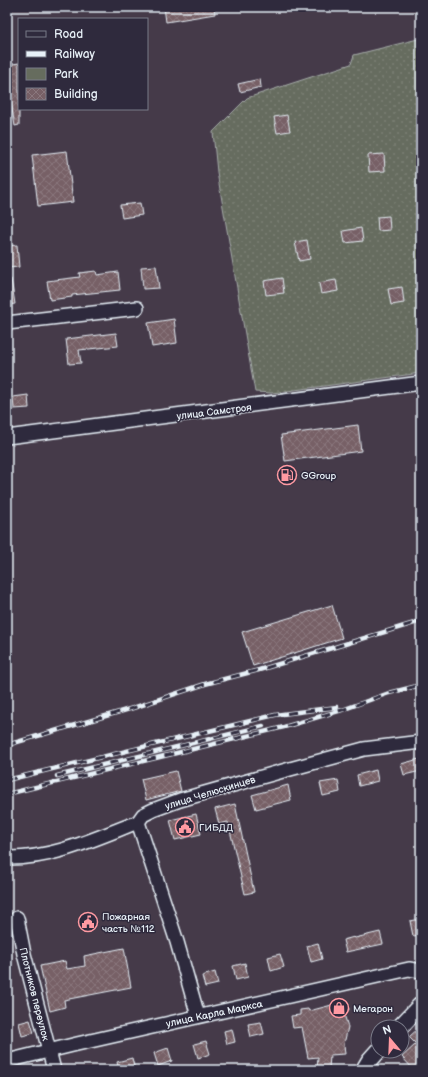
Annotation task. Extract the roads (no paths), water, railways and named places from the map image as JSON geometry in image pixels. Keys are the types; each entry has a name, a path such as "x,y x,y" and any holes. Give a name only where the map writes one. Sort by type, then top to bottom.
{"main road":[{"path":"408,1019 421,1005"},
{"path":"364,1070 371,1059"}],"street":[{"path":"7,323 138,308"},
{"name":"улица Самстроя","path":"7,438 421,383"},
{"name":"улица Челюскинцев","path":"7,858 22,858 66,849 138,822 143,815 160,807 304,765 364,749 421,742"},
{"path":"138,822 177,942 198,1016"},
{"name":"Плотников переулок","path":"17,918 24,954 54,1070"},
{"name":"улица Карла Маркса","path":"7,1061 198,1016 409,969 421,971"}],"railway":[{"path":"7,745 133,708 205,684 259,670 421,621"},
{"path":"7,794 284,727 342,710 389,693 421,685"},
{"path":"7,780 275,715 337,707"},
{"path":"57,776 263,726"}],"place":[{"name":"GGroup","path":"287,475"},
{"name":"ГИБДД","path":"185,827"},
{"name":"Пожарная часть №112","path":"88,922"},
{"name":"Мегарон","path":"339,1008"}]}
